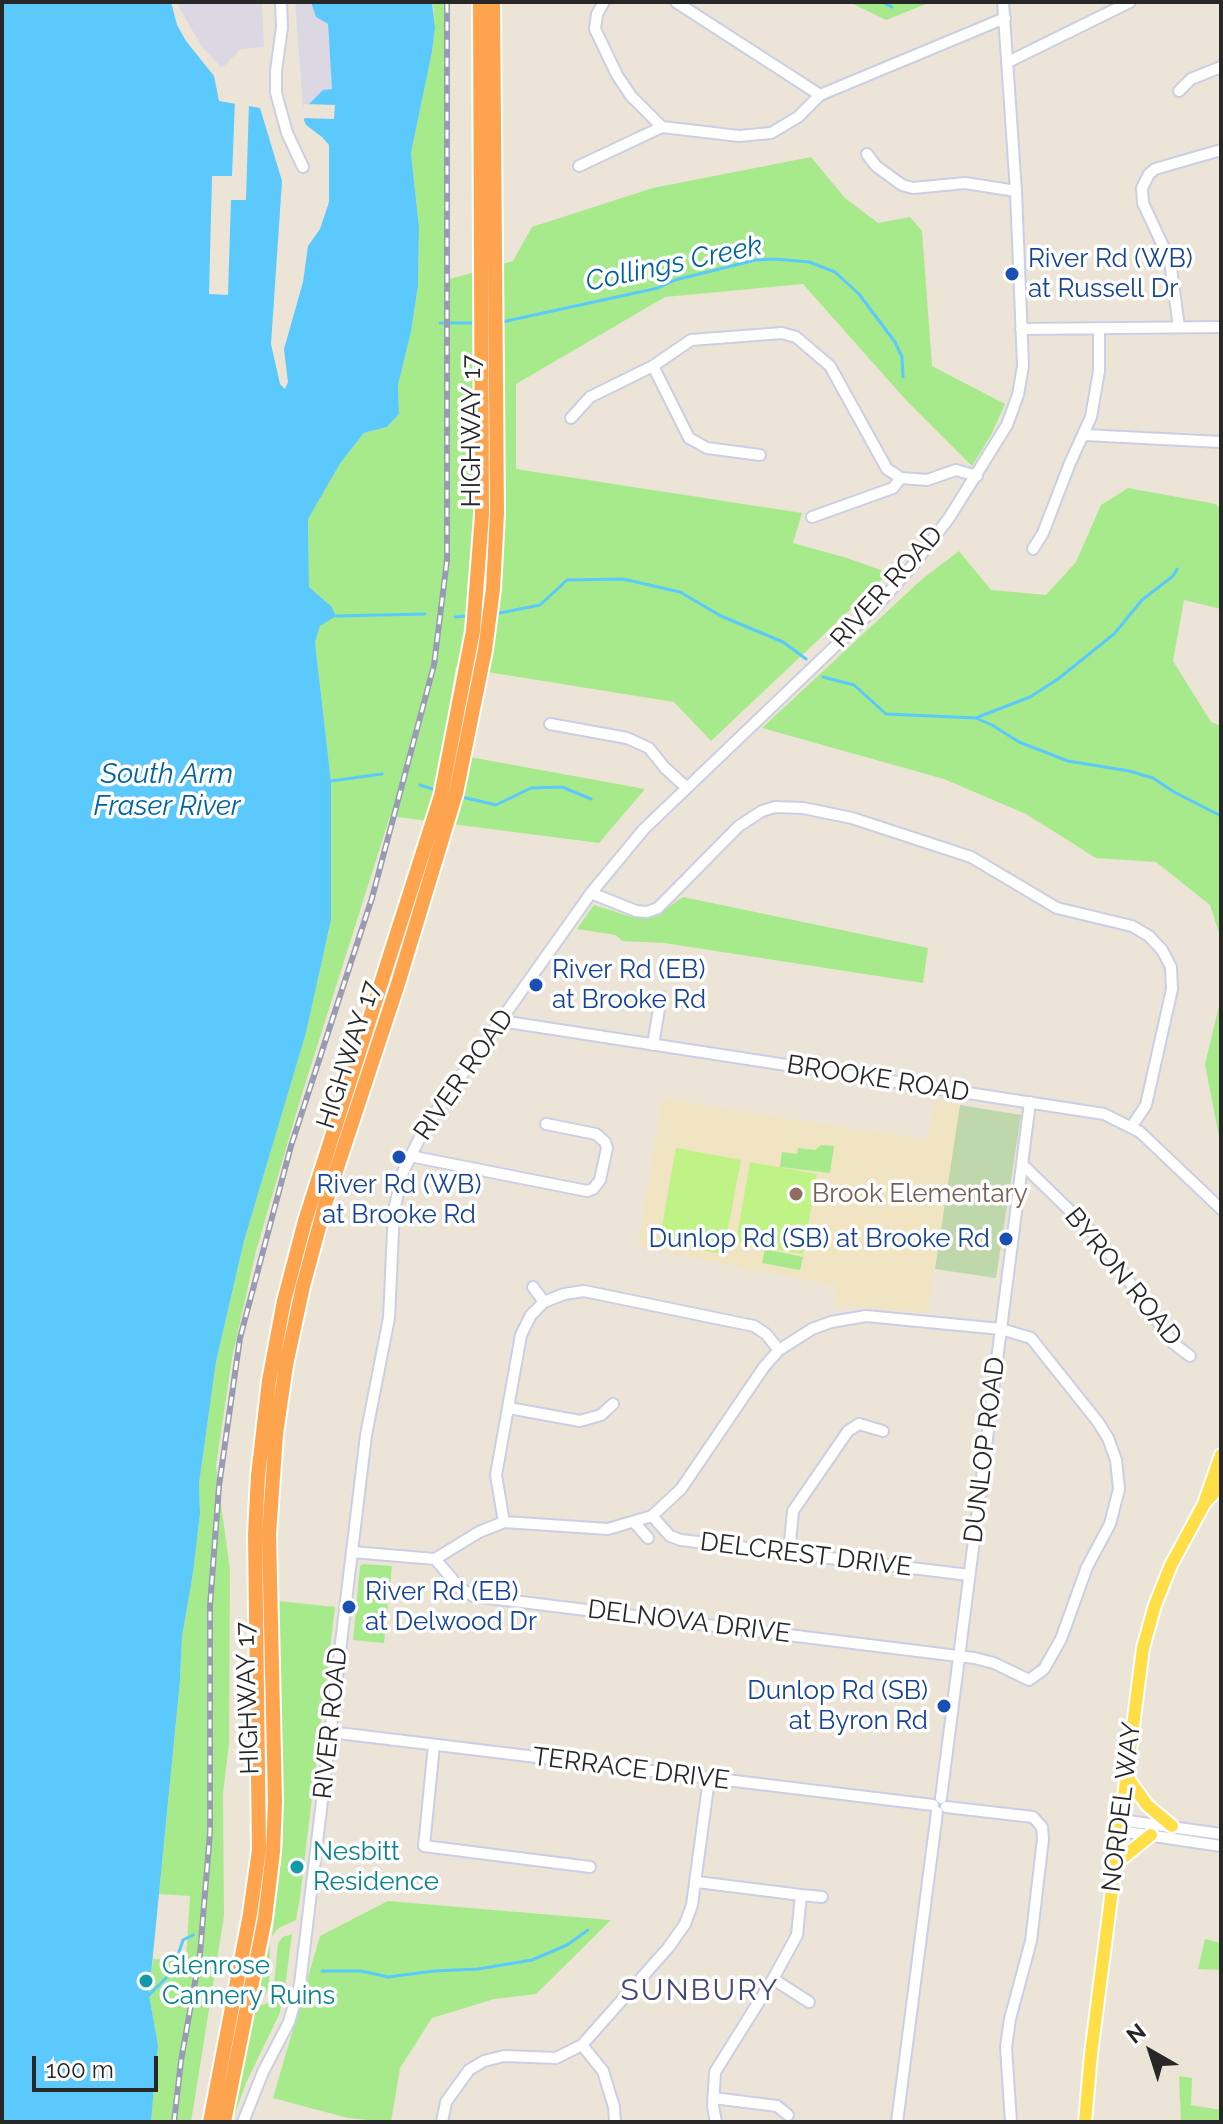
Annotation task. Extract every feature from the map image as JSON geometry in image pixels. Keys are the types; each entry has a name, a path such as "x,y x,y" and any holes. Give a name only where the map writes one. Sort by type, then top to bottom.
{"highway":[{"name":"HIGHWAY 17","path":"210,2122 245,1979 259,1850 255,1534 260,1447 269,1381 284,1301 305,1221 446,806 478,649 497,513 489,351 480,2"},
{"name":"HIGHWAY 17","path":"488,289 493,2"},
{"name":"HIGHWAY 17","path":"224,2122 236,2024"}],"main road":[{"name":"NORDEL WAY","path":"1204,1504 1209,1482 1221,1455"},
{"name":"NORDEL WAY","path":"1085,2122 1139,1673 1149,1626 1171,1565 1204,1504 1221,1485"},
{"path":"1127,1777 1147,1805 1172,1826"},
{"path":"1115,1864 1151,1835"}],"street":[{"path":"281,2 276,93 287,133 303,167"},
{"path":"604,2 597,14 595,29 631,96 662,127"},
{"path":"676,2 820,95"},
{"name":"RIVER ROAD","path":"243,2122 263,2072 289,2022 300,1984 366,1435 389,1318 396,1197 410,1156 425,1127 591,893 644,829 875,608 913,565 977,476 1007,425 1018,395 1023,366 1016,191 1003,2"},
{"path":"1008,62 1130,2"},
{"path":"579,166 662,127 739,136 771,133 798,117 820,95 1005,18"},
{"path":"1179,91 1191,79 1221,67"},
{"path":"1179,327 1170,261 1143,203 1142,188 1155,169 1221,150"},
{"path":"867,154 876,166 902,185 913,188 965,183 1016,191"},
{"path":"1021,329 1221,327"},
{"path":"1033,549 1043,533 1070,463 1085,435 1096,392 1099,328"},
{"path":"571,418 590,397 653,366 691,340 782,333 796,337 830,366 887,469 901,478 927,480 956,470 977,476"},
{"path":"653,366 689,438 707,448 760,455"},
{"path":"1085,435 1221,442"},
{"path":"812,517 893,488 901,478"},
{"path":"550,724 627,738 649,748 687,788"},
{"path":"591,893 636,911 647,912 658,908 739,826 762,811 775,807 803,808 852,818 971,857 1057,908 1132,926 1149,936 1162,950 1171,967 1172,989 1146,1105 1132,1126"},
{"path":"653,1045 661,997"},
{"name":"BROOKE ROAD","path":"501,1021 1104,1114 1132,1126 1221,1209"},
{"name":"DUNLOP ROAD","path":"897,2122 1030,1102"},
{"path":"410,1156 587,1191 593,1189 600,1180 607,1148 605,1142 596,1134 546,1124"},
{"name":"BYRON ROAD","path":"1022,1164 1098,1238 1173,1343 1190,1356"},
{"path":"533,1287 544,1302"},
{"path":"504,1522 496,1475 521,1335 531,1315 544,1302 564,1294 584,1291 646,1303 754,1326 766,1334 779,1350"},
{"name":"DELNOVA DRIVE","path":"435,1559 460,1588 473,1596 959,1656 994,1663 1029,1680 1040,1674 1061,1639 1087,1567 1110,1524 1119,1489 1116,1460 1108,1438 1039,1345 1022,1334 1001,1329 866,1316 812,1329 779,1350 764,1367 681,1489 652,1516"},
{"path":"509,1408 580,1421 601,1415 613,1404"},
{"path":"789,1553 793,1511 848,1431 859,1424 883,1431"},
{"path":"352,1552 435,1559 479,1532 504,1522 590,1530 608,1529 652,1516"},
{"name":"DELCREST DRIVE","path":"652,1516 670,1536 681,1540 969,1575"},
{"path":"634,1522 648,1538"},
{"name":"TERRACE DRIVE","path":"330,1732 1033,1817 1042,1827 1043,1839 1031,1941 1010,2019 1006,2047 1011,2122"},
{"path":"434,1745 424,1846 590,1867"},
{"path":"442,2122 446,2102 469,2070 484,2061 504,2056 556,2058 582,2045 668,1948 685,1924 692,1905 709,1779"},
{"path":"1121,1826 1172,1826 1221,1834"},
{"path":"1121,1826 1151,1835 1221,1846"},
{"path":"697,1882 822,1897"},
{"path":"716,2122 713,2098 715,2072 797,1935 801,1895"},
{"path":"773,1979 809,2002"},
{"path":"582,2045 603,2071 614,2107 615,2122"},
{"path":"713,2098 777,2106 788,2115"}],"shaded area":[{"path":"176,2 262,2 264,47 241,49 222,68 202,47"},
{"path":"295,2 311,2 316,16 328,24 332,89 308,106 304,120"},
{"name":"Brook Elementary","path":"662,1099 927,1140 936,1100 960,1105 928,1313 834,1305 836,1286 638,1247"}],"green space":[{"path":"433,2 446,2 446,177 450,279 513,261 532,227 653,188 811,157 845,198 878,223 910,217 922,231 932,366 1005,404 972,466 905,399 803,284 665,297 516,384 516,469 802,513 793,543 889,573 711,741 674,702 456,667 442,752 645,789 599,843 390,816 256,1251 232,1358 216,1466 230,1570 229,1744 223,1793 224,1916 191,2122 151,2122 158,2045 149,1995 153,1959 186,1960 190,1896 159,1894 182,1637 193,1573 200,1514 199,1484 216,1362 244,1241 306,1033 331,920 331,781 315,642 331,606 309,587 308,518 341,462 364,433 387,427 399,414 398,385 418,286 419,227 411,153 432,52 435,27"},
{"path":"849,2 931,2 886,20"},
{"path":"1128,488 1216,504 1221,510 1221,609 1184,600 1173,661 1211,722 1221,726 1221,939 1210,905 1156,862 1096,858 1026,814 944,779 762,728 921,580 959,551 991,590 1046,595 1076,562 1101,505"},
{"path":"683,897 928,948 923,983 664,943 622,941 616,935 577,929 594,905 632,917 657,915"},
{"path":"1221,998 1221,1147 1205,1064"},
{"path":"960,1105 1021,1115 996,1278 935,1269"},
{"path":"821,1145 834,1146 830,1173 780,1167 782,1152 797,1154 798,1148 815,1150"},
{"path":"676,1148 741,1160 723,1254 659,1243"},
{"path":"750,1162 817,1174 803,1254 736,1242"},
{"path":"765,1249 803,1257 800,1270 762,1263"},
{"path":"360,1566 392,1566 384,1643 353,1640"},
{"path":"278,1601 335,1607 296,1920 277,1929 272,1937 283,1842"},
{"path":"388,1901 611,1920 536,1994 494,1999 432,2018 400,2068 391,2122 348,2118 273,2098 320,1936"},
{"path":"292,1934 279,2015 246,2083 232,2122 255,2007 266,2004 273,1995 278,1943"},
{"path":"1205,1939 1221,1943 1221,1970 1198,1969"},
{"path":"270,1944 269,1987 265,1995 256,2001"},
{"path":"1179,2076 1192,2078 1191,2105 1221,2110 1221,2122 1181,2122"}],"water":[{"name":"South Arm Fraser River","path":"2,2 171,2 177,25 186,41 214,76 219,101 260,108 282,181 271,344 280,384 285,389 288,382 284,349 303,282 308,246 320,229 329,202 329,145 304,120 307,106 323,90 332,89 328,24 316,17 311,2 432,2 435,27 411,153 419,227 418,286 398,385 399,414 387,427 364,433 341,462 308,519 309,587 331,606 336,616 320,626 315,642 331,781 331,920 306,1033 244,1241 216,1362 199,1484 200,1514 193,1573 182,1637 149,1995 158,2045 151,2122 2,2122"}],"pier":[{"path":"235,100 249,102 246,200 231,200 228,295 209,294 212,176 232,176"},
{"path":"304,104 335,105 334,119 300,118"}],"waterway":[{"path":"882,2 892,7"},
{"name":"Collings Creek","path":"502,322 658,288 675,280 756,260 809,262 835,272 859,294 895,342 902,357 903,377"},
{"name":"Collings Creek","path":"440,323 478,323"},
{"path":"978,717 1030,697 1058,679 1114,634 1142,600 1173,576 1177,569"},
{"path":"495,614 540,605 567,580 623,579 680,592 721,616 783,642 806,659"},
{"path":"336,616 425,614"},
{"path":"455,617 468,616"},
{"path":"823,677 854,685 886,714 976,718 1019,742 1068,761 1153,778 1221,816"},
{"path":"331,781 382,774"},
{"path":"420,785 439,791"},
{"path":"462,797 496,805 531,788 562,787 591,799"},
{"path":"322,1971 361,1971 388,1977 478,1969 532,1960 567,1945 588,1930"},
{"path":"149,1995 183,1961 179,1952 183,1940 193,1935"}],"railway":[{"path":"174,2122 181,2061 200,1954 210,1832 210,1606 219,1486 240,1338 291,1146 372,898 434,665 447,560 447,2"}],"place":[{"name":"River Rd (WB) at Russell Dr","path":"1012,274"},
{"name":"River Rd (EB) at Brooke Rd","path":"536,985"},
{"name":"River Rd (WB) at Brooke Rd","path":"399,1157"},
{"name":"Brook Elementary","path":"796,1194"},
{"name":"Dunlop Rd (SB) at Brooke Rd","path":"1006,1239"},
{"name":"River Rd (EB) at Delwood Dr","path":"349,1607"},
{"name":"Dunlop Rd (SB) at Byron Rd","path":"944,1706"},
{"name":"Nesbitt Residence","path":"297,1867"},
{"name":"Glenrose Cannery Ruins","path":"146,1981"}],"district":[{"name":"SUNBURY","path":"700,1991"}]}
